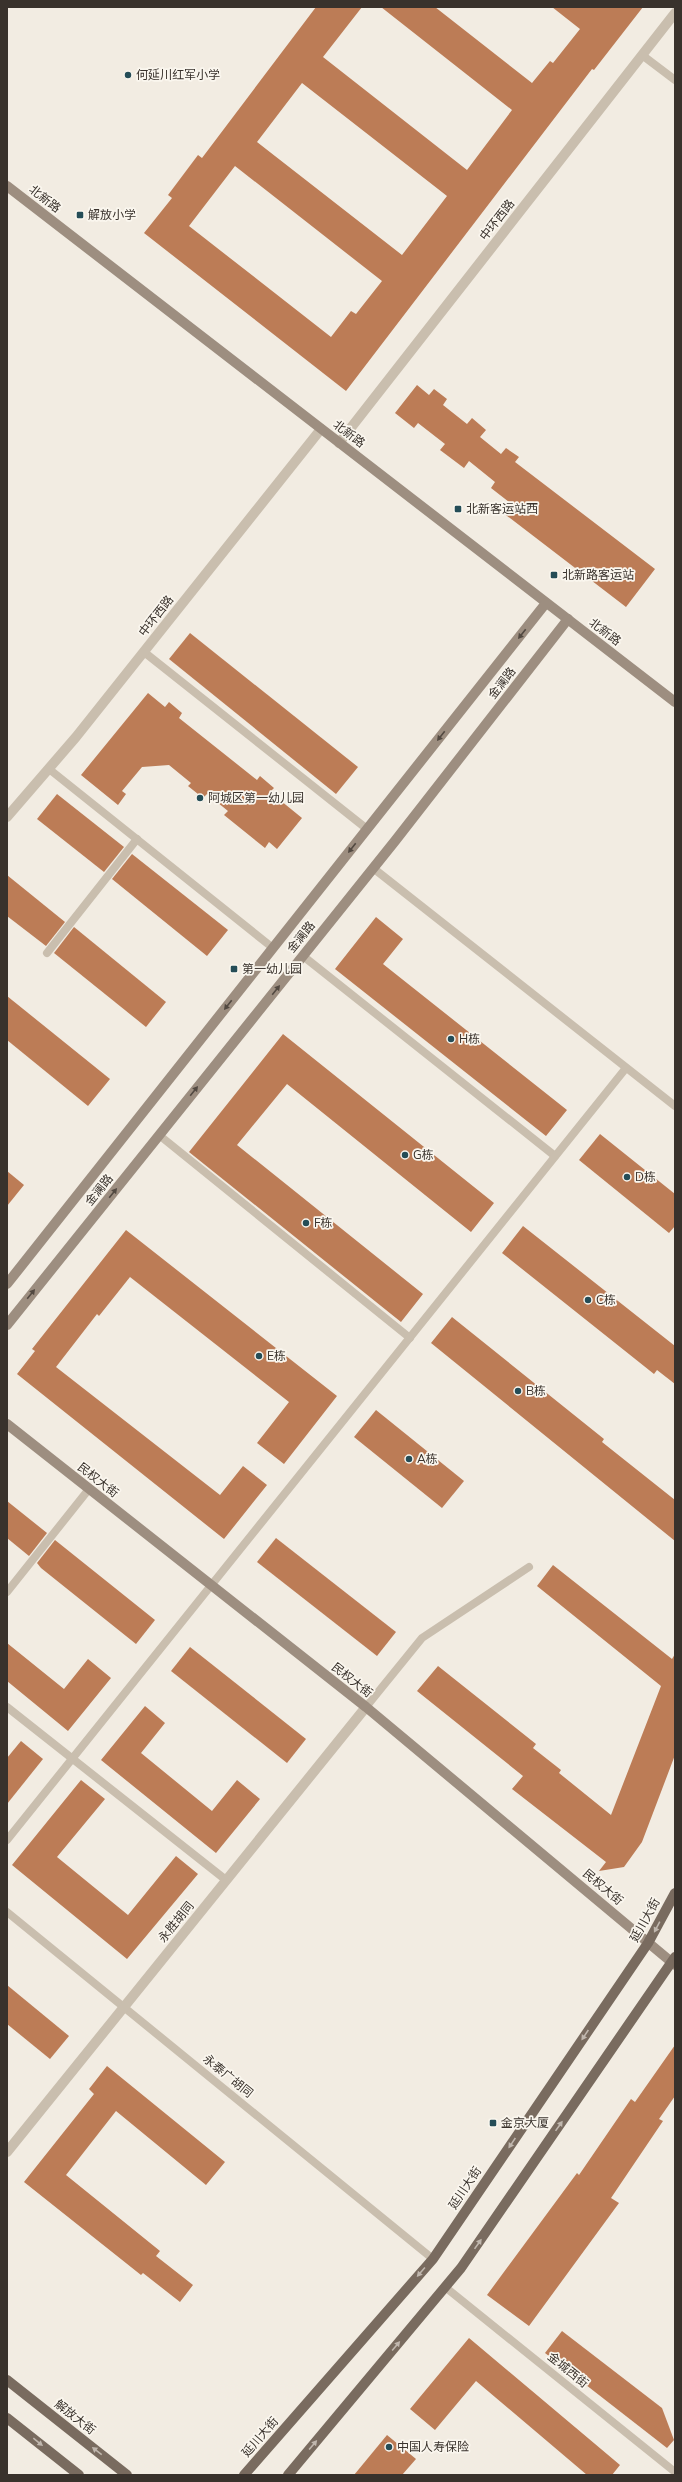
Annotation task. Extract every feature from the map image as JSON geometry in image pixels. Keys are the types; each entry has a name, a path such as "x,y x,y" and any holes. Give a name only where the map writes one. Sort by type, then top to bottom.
{"main road":[{"name":"延川大街","path":"244,2475 433,2259 648,1943 675,1892"},
{"path":"288,2475 461,2268 674,1962"},
{"name":"解放大街","path":"7,2380 127,2475"},
{"path":"7,2418 79,2475"}],"street":[{"name":"中环西路","path":"339,443 675,13"},
{"name":"北新路","path":"7,186 675,702"},
{"name":"中环西路","path":"7,817 49,769 144,652 321,429"},
{"name":"金澜路","path":"7,1284 546,603"},
{"name":"金澜路","path":"7,1324 303,956 568,619"},
{"name":"民权大街","path":"7,1424 366,1707 648,1943 674,1962"},
{"name":"永胜胡同","path":"7,2152 366,1707"}],"lane":[{"path":"642,55 675,80"},
{"path":"144,652 367,829"},
{"path":"49,769 273,948"},
{"path":"47,953 137,839"},
{"path":"373,868 675,1106"},
{"path":"303,956 556,1156"},
{"path":"7,1840 626,1068"},
{"path":"159,1135 410,1338"},
{"path":"7,1592 89,1489"},
{"path":"366,1707 422,1638 529,1567"},
{"path":"7,1707 226,1880"},
{"name":"永泰广胡同","path":"7,1912 433,2259"},
{"name":"金城西街","path":"445,2287 675,2472"}],"building":[{"path":"316,7 362,7 323,57 467,170 512,110 381,7 435,7 532,83 550,61 553,63 580,29 552,7 643,7 594,70 592,69 346,391 144,233 172,198 168,195 198,155 202,158","holes":["302,83 447,196 402,255 257,142","235,166 382,281 356,314 351,311 331,337 189,226"]},
{"path":"417,385 429,395 434,389 447,399 443,405 467,424 472,418 486,430 480,437 501,454 506,448 519,457 515,462 655,569 626,607 502,512 509,502 491,488 495,482 469,461 464,468 440,450 445,444 418,423 414,428 395,413"},
{"path":"190,633 358,767 336,794 169,659"},
{"path":"148,693 165,707 169,702 182,713 179,718 257,780 260,776 274,788 270,792 302,818 277,849 269,842 265,848 224,815 228,811 207,794 203,798 188,786 191,783 169,765 142,767 122,791 126,794 118,805 81,775"},
{"path":"57,794 124,847 104,872 37,819"},
{"path":"132,854 228,930 207,956 112,879"},
{"path":"7,875 65,922 46,946 7,916"},
{"name":"H栋","path":"376,917 403,939 383,964 567,1110 546,1136 335,969"},
{"path":"74,927 166,1002 146,1027 54,953"},
{"path":"7,996 110,1079 88,1106 7,1040"},
{"path":"283,1034 494,1203 471,1232 287,1084 237,1145 423,1294 401,1322 189,1152"},
{"name":"D栋","path":"600,1134 675,1194 675,1226 669,1233 579,1160"},
{"path":"7,1171 24,1185 7,1206"},
{"name":"C栋","path":"523,1226 675,1346 675,1384 657,1370 654,1374 502,1253"},
{"path":"126,1230 337,1396 284,1464 257,1443 289,1402 130,1277 99,1316 97,1314 56,1367 220,1495 243,1466 267,1485 224,1539 17,1374 35,1351 32,1349"},
{"name":"B栋","path":"452,1317 604,1439 602,1442 675,1500 675,1541 431,1343"},
{"name":"A栋","path":"376,1410 464,1481 442,1508 354,1437"},
{"path":"7,1501 47,1533 29,1556 7,1538"},
{"path":"276,1538 396,1632 377,1656 257,1562"},
{"path":"55,1540 155,1620 136,1644 41,1568 37,1563"},
{"path":"553,1565 672,1659 675,1654 675,1755 642,1842 624,1867 599,1871 606,1862 512,1789 523,1776 417,1691 438,1666 536,1744 533,1748 561,1770 559,1773 611,1815 661,1686 537,1586"},
{"path":"7,1643 64,1689 88,1659 111,1678 68,1731 7,1681"},
{"path":"190,1647 306,1739 287,1763 171,1671"},
{"path":"145,1706 165,1723 141,1753 212,1811 237,1780 260,1799 216,1853 101,1760"},
{"path":"21,1741 43,1759 7,1804 7,1758"},
{"path":"81,1780 105,1799 57,1857 128,1915 176,1856 198,1874 127,1959 12,1865"},
{"path":"7,1985 69,2036 50,2059 7,2024"},
{"path":"675,2045 675,2096 659,2119 663,2121 611,2198 619,2203 529,2326 487,2295 577,2173 579,2175 631,2099 635,2102"},
{"path":"107,2066 225,2162 206,2185 116,2111 66,2175 160,2251 156,2256 193,2285 180,2302 143,2273 141,2275 24,2182 94,2094 89,2089"},
{"path":"562,2331 662,2408 674,2440 667,2448 545,2353"},
{"path":"469,2338 620,2465 612,2475 587,2475 476,2381 435,2430 410,2409"},
{"name":"中国人寿保险","path":"387,2435 416,2459 402,2475 354,2475"}],"place":[{"name":"何延川红军小学","path":"128,75"},
{"name":"解放小学","path":"80,215"},
{"name":"北新客运站西","path":"458,509"},
{"name":"北新路客运站","path":"554,575"},
{"name":"阿城区第一幼儿园","path":"200,798"},
{"name":"第一幼儿园","path":"234,969"},
{"name":"H栋","path":"451,1039"},
{"name":"G栋","path":"405,1155"},
{"name":"D栋","path":"627,1177"},
{"name":"F栋","path":"306,1223"},
{"name":"C栋","path":"588,1300"},
{"name":"E栋","path":"259,1356"},
{"name":"B栋","path":"518,1391"},
{"name":"A栋","path":"409,1459"},
{"name":"金京大厦","path":"493,2123"},
{"name":"中国人寿保险","path":"389,2447"}]}
